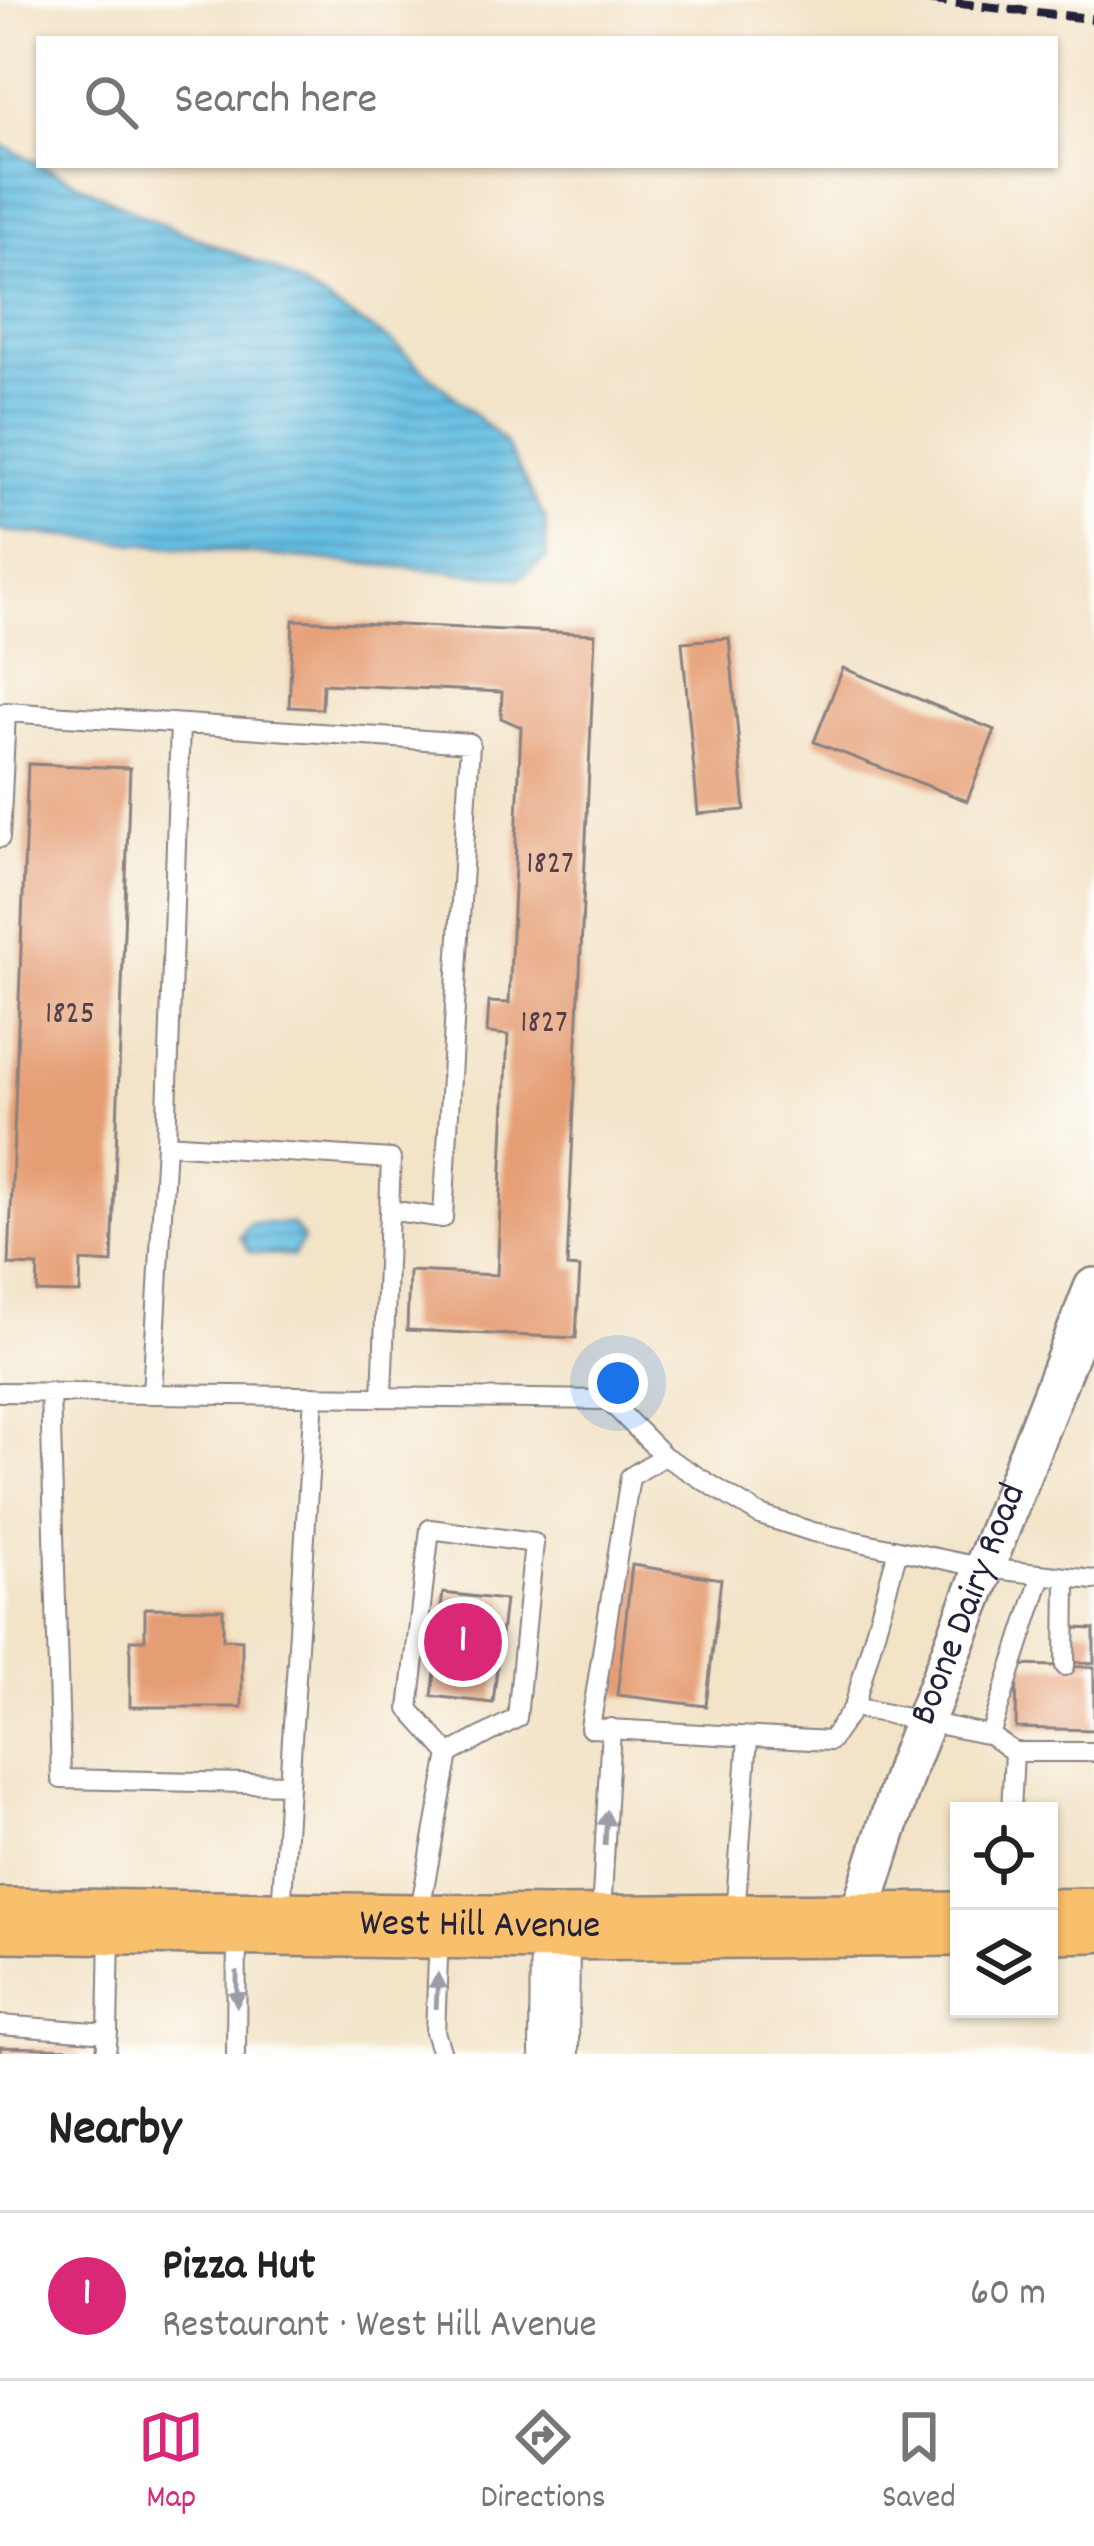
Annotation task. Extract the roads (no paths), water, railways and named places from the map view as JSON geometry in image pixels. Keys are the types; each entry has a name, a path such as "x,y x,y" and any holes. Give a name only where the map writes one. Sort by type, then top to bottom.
{"highway":[{"name":"West Hill Avenue","path":"0,1920 578,1928 950,1924"},
{"path":"1058,1922 1094,1920"}],"street":[{"name":"Boone Dairy Road","path":"856,1927 908,1765 1094,1288"},
{"path":"554,2054 578,1928"}],"lane":[{"path":"0,838 7,712 470,743 443,1218 389,1210"},
{"path":"152,1394 180,724"},
{"path":"166,1144 391,1159 382,1397"},
{"path":"0,1392 608,1400 664,1456 760,1515 812,1532 984,1568 1094,1580"},
{"path":"50,1392 61,1779 289,1784"},
{"path":"236,2054 289,1784 314,1396"},
{"path":"664,1456 630,1477 590,1728 830,1741 854,1707 898,1550"},
{"path":"442,2054 435,2032 428,1927 449,1754 410,1709 430,1529 534,1543 517,1718 449,1754"},
{"path":"991,1735 1042,1575"},
{"path":"1064,1666 1066,1577"},
{"path":"854,1707 991,1735 1014,1752 1094,1752"},
{"path":"578,1928 611,1729"},
{"path":"1061,1752 1062,1729"},
{"path":"734,1927 748,1738"},
{"path":"1011,1802 1014,1752"},
{"path":"106,2054 110,1922"},
{"path":"2,2047 1,2025 108,2033"},
{"path":"56,2027 56,2049"}],"water":[{"path":"0,144 36,162 36,168 48,168 145,217 276,270 391,341 504,441 545,519 547,558 519,578 0,531"},
{"path":"250,1223 292,1224 303,1239 293,1257 250,1252 240,1237"}],"railway":[{"path":"929,0 1094,19"}],"place":[{"name":"Pizza Hut","path":"463,1642"}]}
